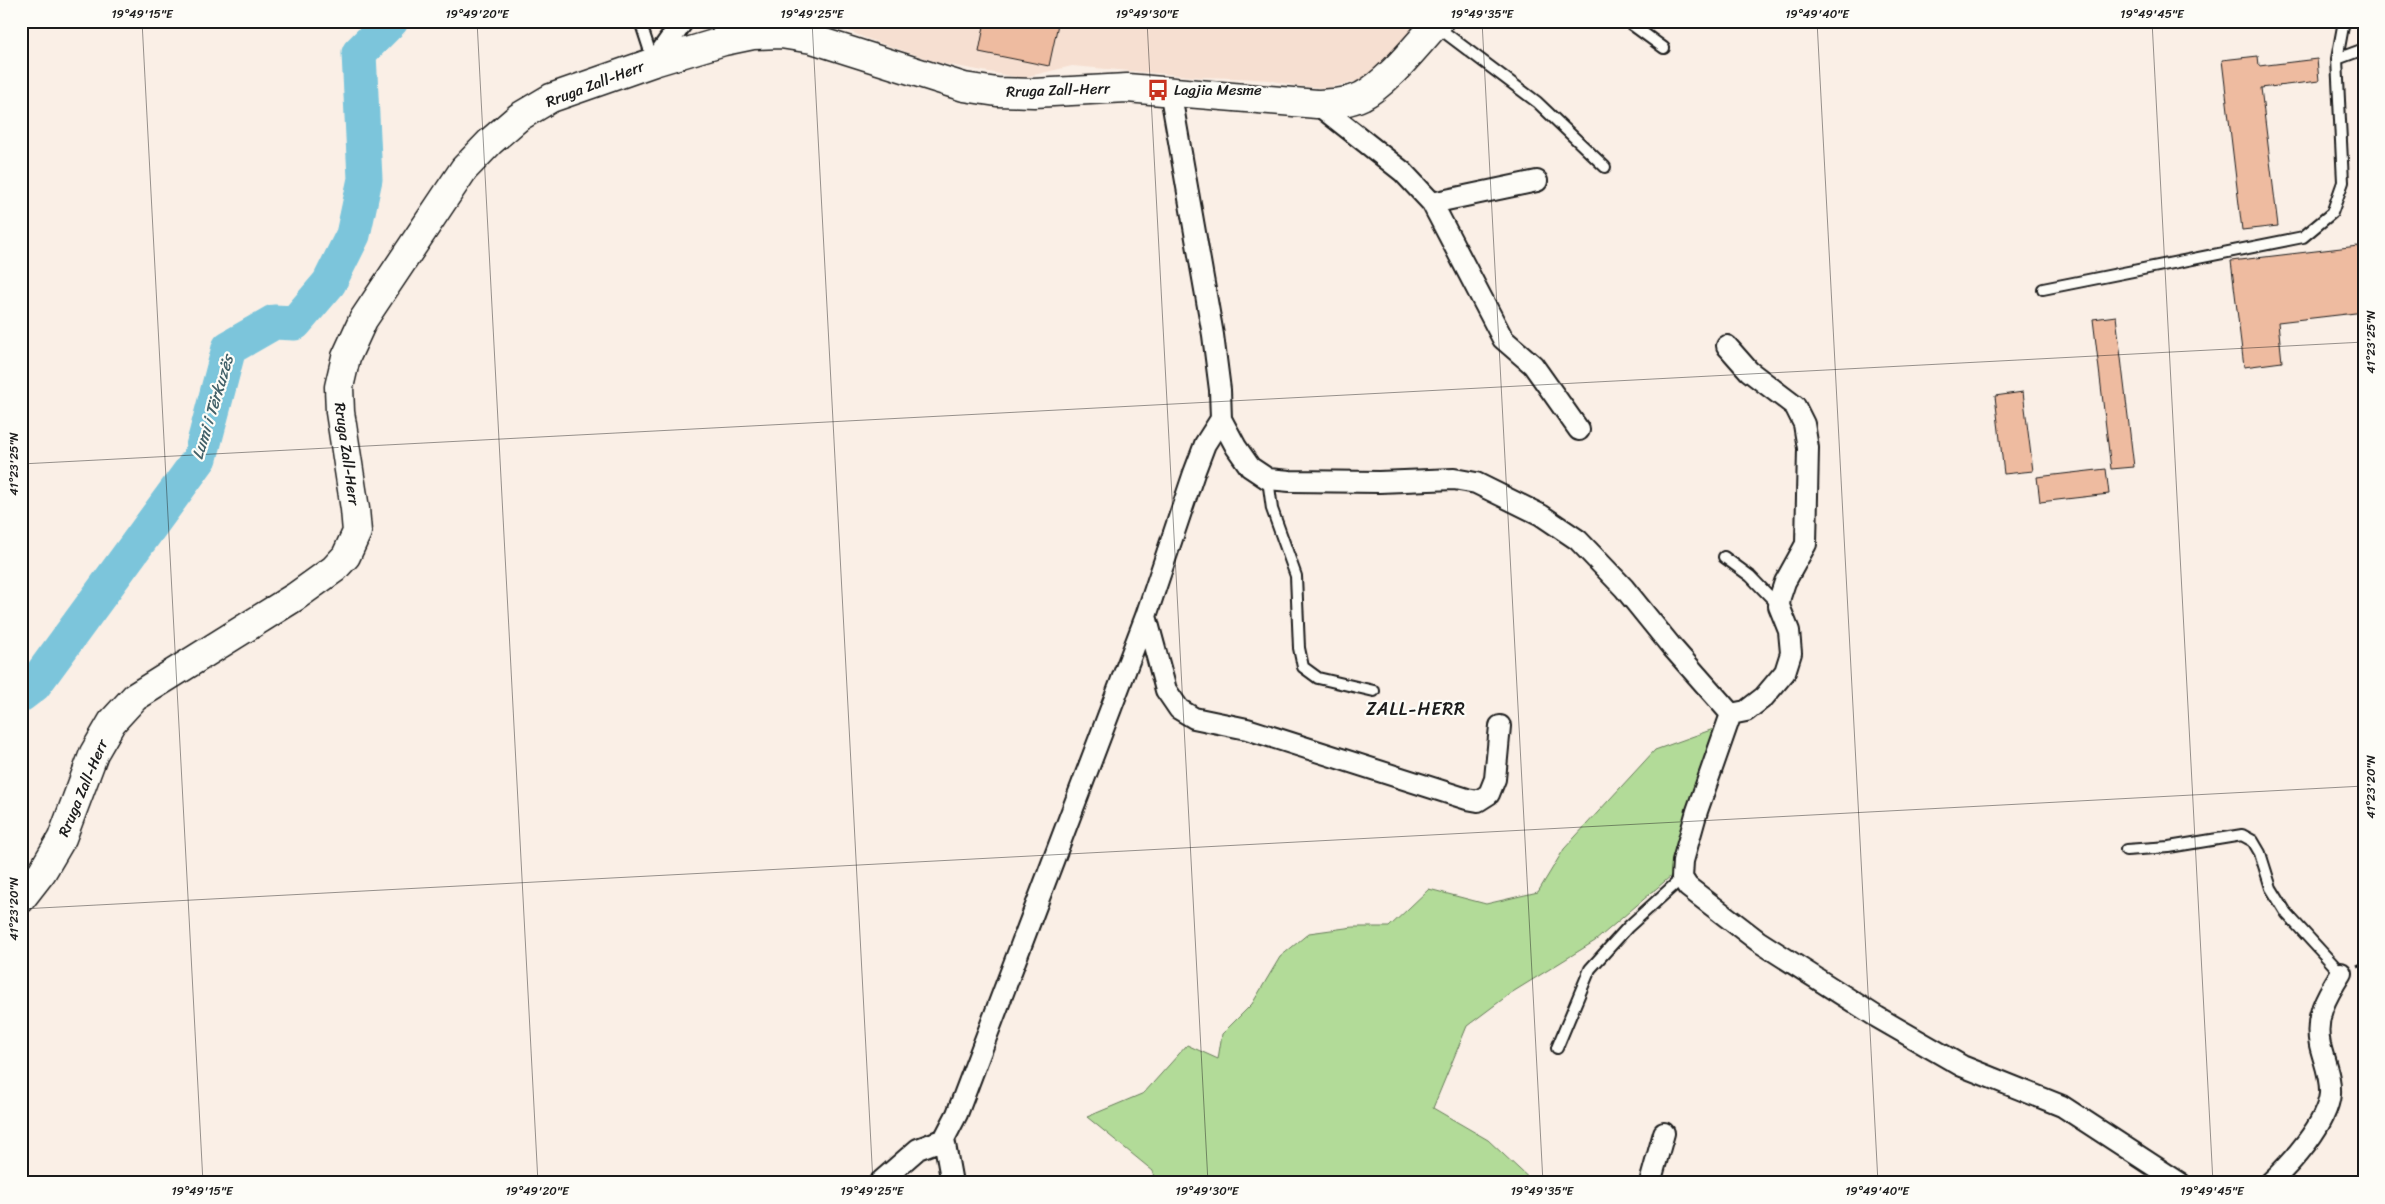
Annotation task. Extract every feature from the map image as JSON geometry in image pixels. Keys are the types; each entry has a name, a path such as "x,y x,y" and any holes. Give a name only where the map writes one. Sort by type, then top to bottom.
{"main road":[{"name":"Rruga Zall-Herr","path":"21,900 42,872 62,838 94,753 112,722 136,697 294,597 334,569 346,556 357,532 340,412 339,387 346,357 363,320 464,168 490,142 520,117 551,98 654,62 724,40 753,35 781,34 812,39 964,87 997,92 1034,94 1127,88 1170,90 1317,104 1341,103 1362,96 1382,81 1437,23"}],"street":[{"path":"654,62 683,21"},
{"path":"1170,90 1212,335 1220,390 1221,419 1236,447 1250,467 1268,479 1290,481 1379,482 1454,479 1476,483 1541,515 1578,540 1618,581 1671,646 1731,714"},
{"path":"1317,104 1404,172 1432,203 1503,339 1532,365 1579,430"},
{"path":"1432,203 1537,181"},
{"path":"1727,346 1749,371 1795,406 1804,424 1808,448 1806,544 1785,582 1779,606 1789,631 1791,653 1785,672 1764,697 1746,711 1731,714"},
{"path":"952,1183 944,1139 957,1114 1146,616 1194,473 1206,444 1221,419"},
{"path":"1146,616 1166,690 1179,708 1194,718 1247,729 1466,799 1478,801 1489,794 1495,779 1500,726"},
{"path":"1731,714 1697,811 1683,862 1682,878 1688,887 1758,941 1877,1017 1962,1066 2062,1106 2180,1183"},
{"path":"2270,1183 2297,1157 2318,1124 2330,1096 2330,1074 2320,1045 2318,1023 2325,999 2341,973"},
{"path":"1650,1183 1664,1133"},
{"path":"879,1183 918,1149 944,1139"}],"lane":[{"path":"640,21 654,62"},
{"path":"1628,21 1664,48"},
{"path":"2043,289 2303,237 2332,214 2343,182 2337,59 2344,21"},
{"path":"1437,23 1537,102 1605,167"},
{"path":"2337,59 2364,49"},
{"path":"1268,479 1272,509 1296,576 1299,648 1303,667 1318,678 1374,691"},
{"path":"1724,557 1750,576 1779,606"},
{"path":"2126,850 2168,847 2242,835 2253,841 2260,853 2271,888 2287,914 2341,973"},
{"path":"1557,1048 1590,968 1628,928 1682,878"}],"shaded area":[{"path":"826,21 1422,21 1371,78 1327,88 1297,86 1269,80 1200,77 1072,66 1021,78 940,63 865,38"}],"green space":[{"path":"1719,727 1671,876 1595,941 1511,993 1467,1026 1433,1108 1488,1140 1534,1183 1154,1183 1153,1171 1087,1117 1144,1093 1187,1045 1218,1059 1222,1034 1252,1004 1280,957 1309,933 1353,927 1389,927 1429,889 1486,904 1538,892 1564,849 1655,750"}],"building":[{"path":"985,21 1045,21 1058,24 1049,66 979,52"},
{"path":"2258,56 2259,66 2317,59 2319,81 2261,88 2278,226 2242,230 2222,60"},
{"path":"2358,246 2364,290 2364,312 2278,322 2282,362 2244,367 2231,261"},
{"path":"2116,316 2134,467 2111,469 2093,319"},
{"path":"2023,392 2033,471 2004,474 1995,396"},
{"path":"2106,469 2109,494 2040,502 2037,477"}],"waterway":[{"name":"Lumi i Tërkuzës","path":"21,695 34,685 200,458 229,348 274,322 295,323 329,283 353,235 365,179 359,53 391,21"}],"place":[{"name":"Lagjia Mesme","path":"1158,90"}],"district":[{"name":"ZALL-HERR","path":"1416,709"}]}
